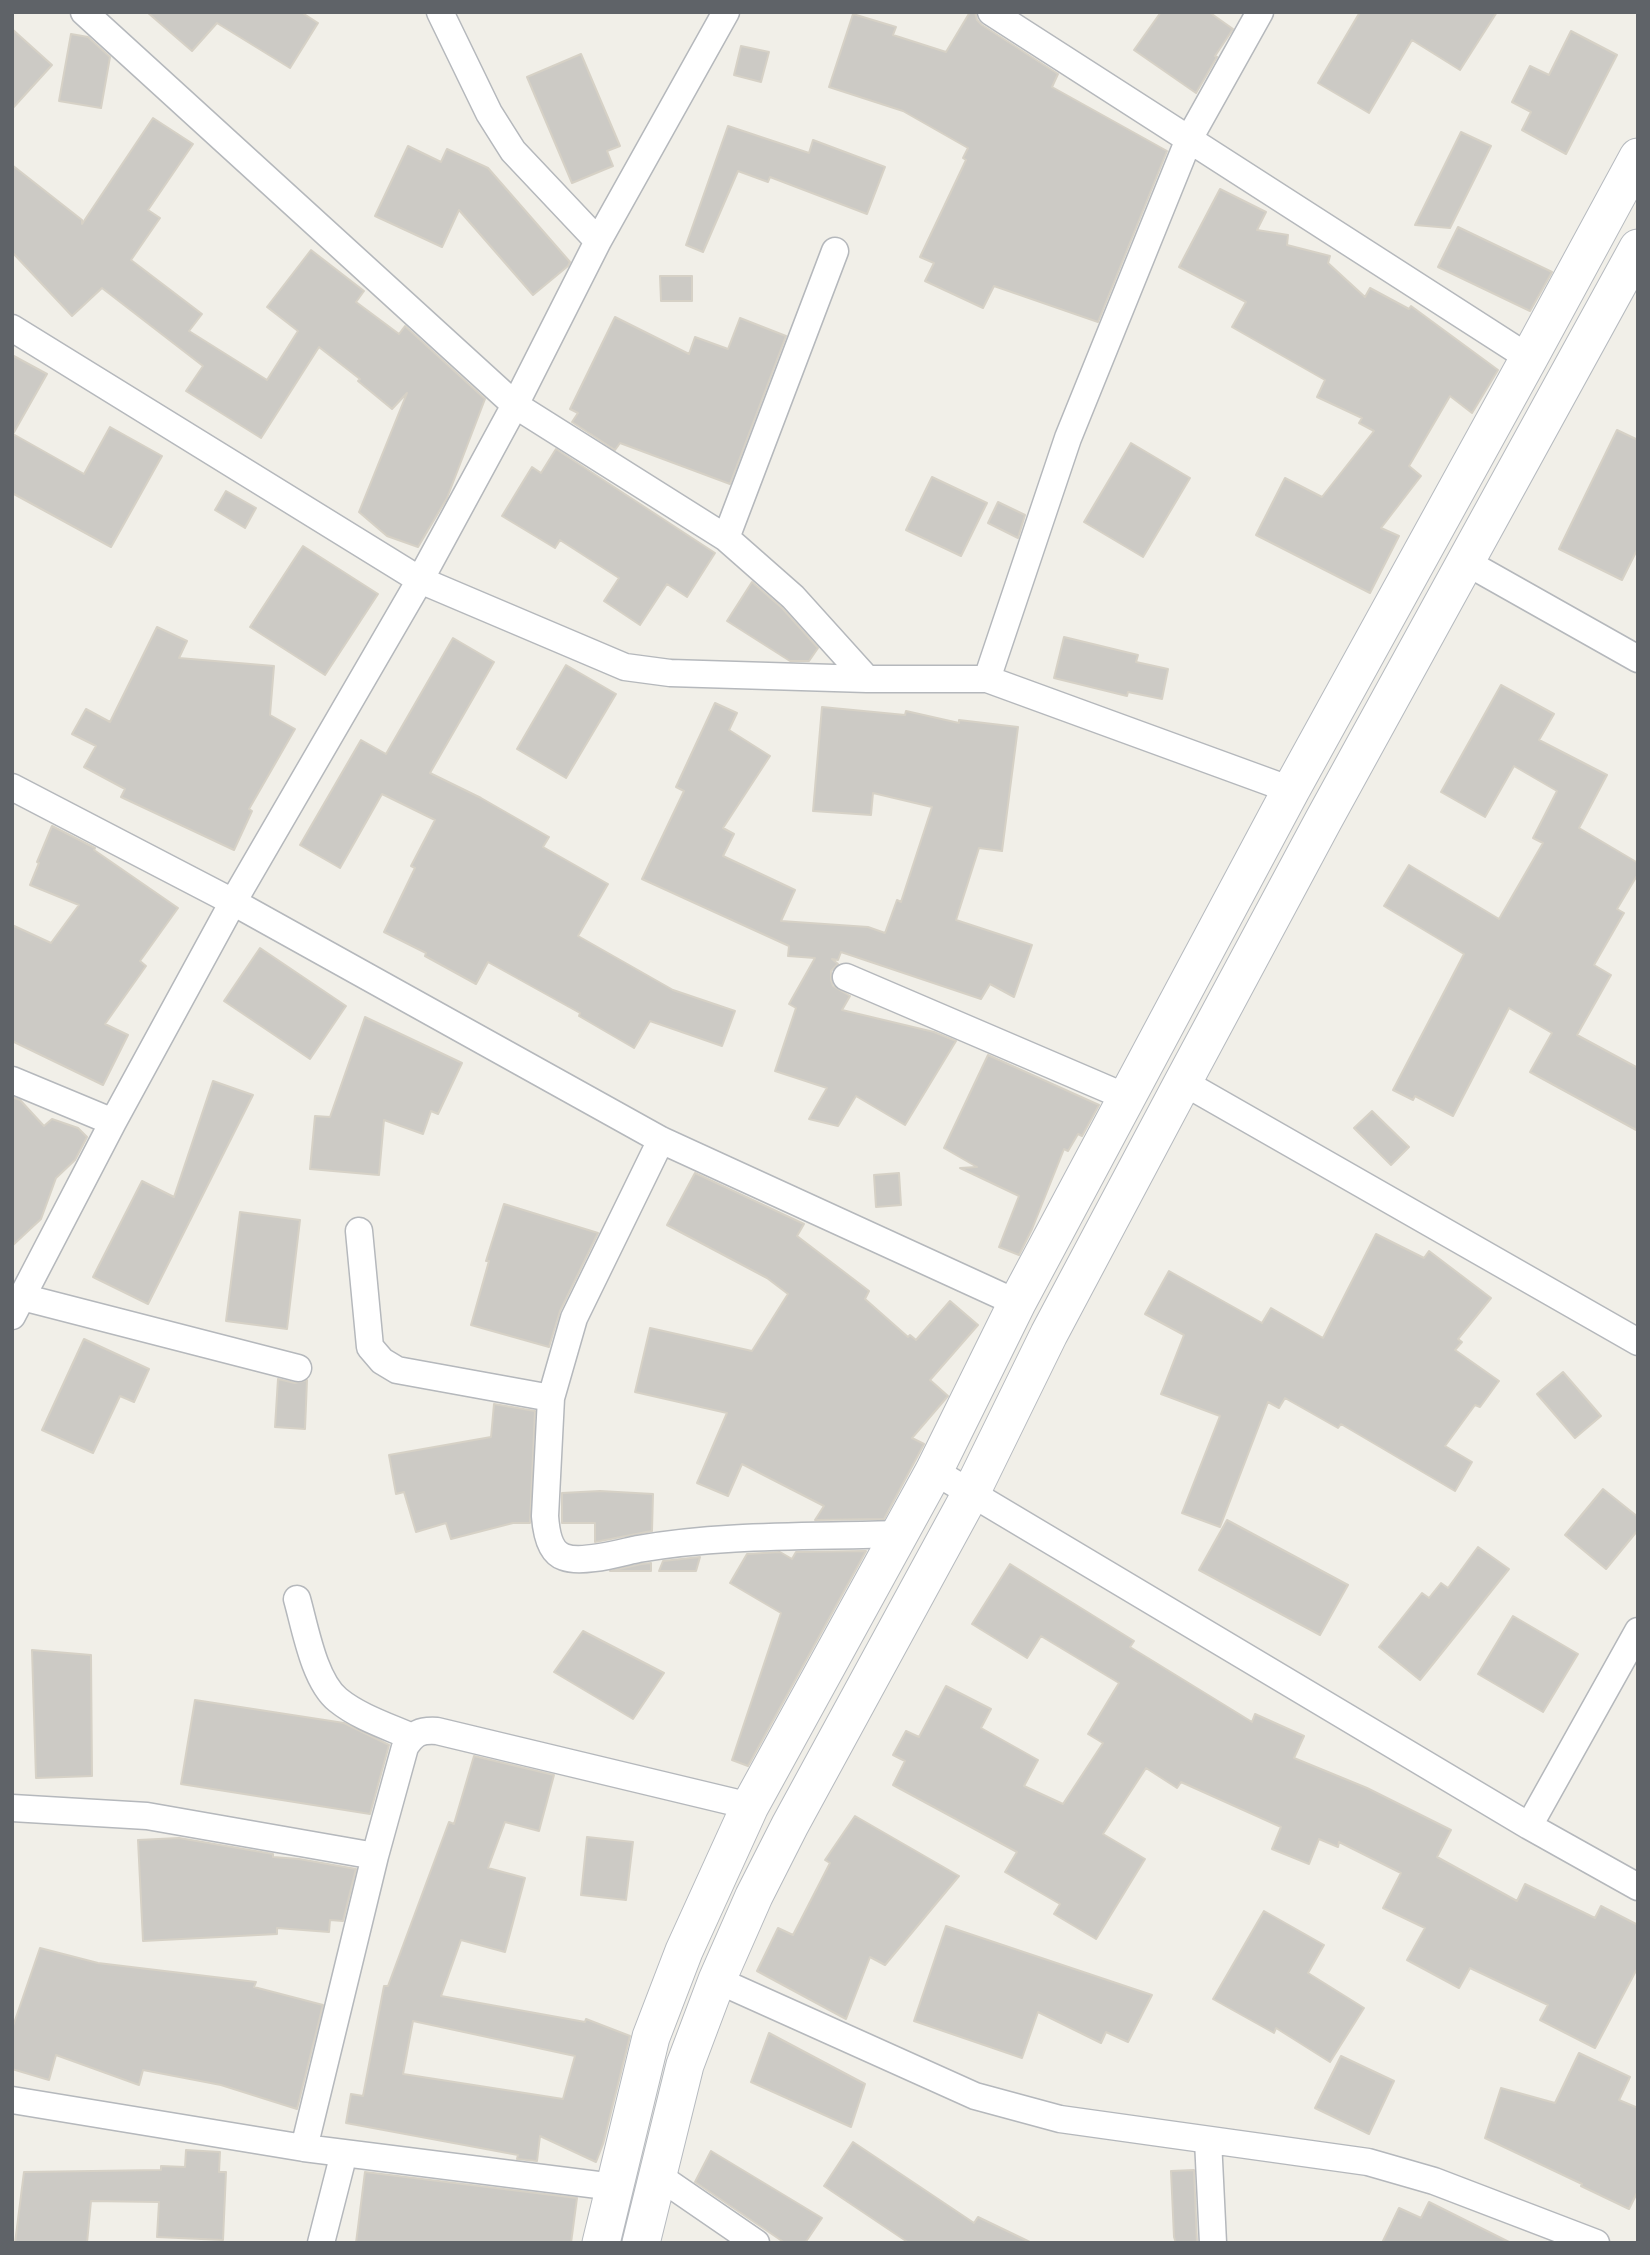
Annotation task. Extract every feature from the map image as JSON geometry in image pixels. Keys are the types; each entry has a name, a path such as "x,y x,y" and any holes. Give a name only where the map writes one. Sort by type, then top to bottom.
{"main road":[{"path":"601,2243 651,2037 684,1951 750,1806 934,1471 1017,1303 1291,790 1638,157"},
{"path":"641,2243 685,2065 717,1980 754,1896 971,1493 1049,1334 1323,821 1638,248"}],"street":[{"path":"85,12 515,405 726,538 793,597 867,679"},
{"path":"440,12 489,113 513,151 597,241"},
{"path":"298,1368 17,1306 233,902 420,580 515,405 597,241 726,12"},
{"path":"991,12 1529,358"},
{"path":"987,679 1068,438 1189,139 1260,12"},
{"path":"726,538 835,251"},
{"path":"12,328 420,580 625,667 670,673 867,679 987,679 1291,790"},
{"path":"1466,562 1638,659"},
{"path":"12,787 233,902 661,1140 1017,1303"},
{"path":"846,977 1126,1097"},
{"path":"12,1080 113,1122"},
{"path":"1183,1082 1638,1342"},
{"path":"661,1140 574,1318 551,1398 545,1516 554,1549 563,1557 581,1559 662,1545 898,1534"},
{"path":"359,1231 370,1347 382,1362 397,1370 551,1398"},
{"path":"934,1471 1529,1826 1638,1887"},
{"path":"296,1599 320,1676 335,1698 360,1715 412,1737"},
{"path":"1529,1826 1638,1631"},
{"path":"304,2148 375,1856 405,1748 421,1730 437,1731 750,1806"},
{"path":"12,1808 147,1816 375,1856"},
{"path":"717,1980 975,2096 1060,2119 1368,2162 1434,2180 1596,2243"},
{"path":"12,2100 304,2148 614,2188"},
{"path":"1208,2140 1213,2243"},
{"path":"321,2243 344,2153"},
{"path":"657,2175 755,2243"}],"building":[{"path":"147,12 301,12 318,23 290,68 217,23 192,51"},
{"path":"970,12 975,12 982,25 1058,74 1052,87 1167,151 1098,322 994,286 983,308 925,281 934,263 920,257 966,160 963,158 968,148 903,111 829,87 853,14 896,27 893,35 946,52"},
{"path":"1161,12 1209,12 1233,29 1196,93 1134,50"},
{"path":"1360,12 1497,12 1460,70 1412,40 1369,113 1318,83"},
{"path":"12,29 52,65 12,109"},
{"path":"1571,31 1617,55 1566,154 1522,130 1531,112 1512,102 1530,66 1549,75"},
{"path":"71,34 88,37 110,57 101,108 59,101"},
{"path":"741,46 769,52 761,82 734,75"},
{"path":"581,54 620,146 607,151 613,166 572,183 527,77"},
{"path":"153,118 193,144 148,210 160,218 131,260 202,314 189,331 267,380 298,331 267,307 311,250 364,291 356,302 399,334 405,326 485,399 447,498 418,547 387,536 359,512 407,393 392,409 358,381 360,379 319,347 261,438 186,391 203,366 102,288 72,316 12,252 12,165 82,220 82,224"},
{"path":"728,126 809,153 813,140 885,167 867,214 770,177 768,182 738,171 703,252 686,245"},
{"path":"1461,132 1491,146 1450,228 1415,225"},
{"path":"408,146 441,162 447,149 488,168 570,262 568,266 533,295 459,210 442,247 375,216"},
{"path":"1220,189 1266,212 1257,230 1288,235 1287,245 1330,256 1328,263 1365,297 1370,288 1409,309 1411,306 1498,370 1472,413 1450,396 1409,466 1421,476 1381,528 1399,536 1370,593 1256,535 1285,478 1322,497 1374,431 1359,423 1362,418 1317,397 1325,380 1232,327 1246,302 1179,267"},
{"path":"1458,227 1552,272 1530,311 1438,267"},
{"path":"660,276 692,276 692,301 661,301"},
{"path":"615,317 689,354 695,337 728,349 740,318 786,336 730,484 620,443 615,450 572,422 578,413 570,409"},
{"path":"12,355 47,374 13,434 84,474 110,427 162,456 111,547 12,493"},
{"path":"1617,430 1638,440 1638,548 1622,580 1559,549"},
{"path":"1131,443 1190,478 1143,557 1084,522"},
{"path":"556,449 715,553 687,597 667,584 640,625 604,601 619,578 560,540 555,548 502,516 532,467 541,473"},
{"path":"932,477 987,503 961,556 906,530"},
{"path":"226,491 256,508 245,528 215,510"},
{"path":"998,502 1025,515 1018,538 988,523"},
{"path":"303,546 378,594 325,675 250,627"},
{"path":"752,582 782,608 818,648 809,661 790,661 727,621"},
{"path":"157,627 187,641 179,658 274,666 270,715 295,729 249,809 252,811 234,850 121,797 125,789 84,767 96,746 72,734 86,709 110,722"},
{"path":"1064,637 1138,655 1136,662 1168,669 1162,699 1128,692 1127,696 1054,678"},
{"path":"453,638 494,662 430,773 481,798 549,837 543,847 608,884 578,936 673,990 735,1011 722,1046 650,1021 634,1048 579,1016 580,1013 488,962 476,984 425,956 426,953 384,932 415,868 411,866 435,820 382,794 340,868 300,845 361,740 386,754"},
{"path":"566,665 616,694 566,778 517,749"},
{"path":"1501,685 1554,714 1539,740 1607,775 1579,828 1638,863 1638,874 1617,909 1624,913 1594,965 1611,975 1577,1035 1638,1068 1638,1131 1530,1072 1552,1033 1509,1008 1453,1116 1415,1096 1413,1100 1393,1090 1464,954 1384,906 1409,865 1499,919 1543,843 1533,838 1557,791 1514,766 1485,817 1441,792"},
{"path":"715,703 737,713 729,730 770,756 723,828 734,834 723,856 795,890 781,921 868,927 885,933 897,900 901,902 932,807 873,793 871,815 813,811 822,707 905,715 906,711 959,723 959,720 1018,727 1002,851 979,848 956,920 1032,945 1014,997 990,984 981,999 841,952 838,960 832,959 838,964 831,971 833,986 850,996 842,1010 934,1032 956,1041 905,1125 856,1096 838,1126 809,1119 827,1088 775,1071 796,1008 789,1004 815,958 788,956 789,946 642,879 684,791 676,787"},
{"path":"52,826 95,848 94,850 178,908 140,961 146,966 105,1024 128,1035 103,1085 12,1041 12,925 51,943 79,905 30,885"},
{"path":"260,948 346,1006 310,1059 224,1001"},
{"path":"365,1017 462,1063 438,1114 431,1111 423,1134 384,1120 379,1175 310,1169 315,1116 330,1117"},
{"path":"988,1055 1099,1105 1082,1136 1078,1134 1068,1151 1064,1149 1019,1255 999,1247 1019,1196 960,1168 977,1167 944,1148"},
{"path":"213,1081 253,1095 148,1304 93,1277 142,1181 174,1197"},
{"path":"12,1097 20,1100 44,1126 52,1119 78,1128 87,1137 75,1160 56,1178 41,1219 12,1246"},
{"path":"1372,1111 1409,1147 1391,1165 1354,1128"},
{"path":"695,1173 804,1224 797,1236 869,1291 865,1299 908,1337 910,1335 916,1340 950,1301 978,1325 930,1380 948,1396 912,1438 924,1444 884,1519 815,1520 824,1506 742,1464 728,1496 697,1483 727,1413 635,1392 650,1328 752,1351 788,1294 767,1278 667,1225"},
{"path":"899,1173 901,1205 876,1207 874,1175"},
{"path":"504,1204 598,1233 560,1311 549,1347 471,1325 489,1261 486,1261"},
{"path":"240,1212 300,1220 287,1329 226,1321"},
{"path":"1376,1234 1424,1258 1429,1251 1491,1298 1458,1339 1462,1342 1455,1350 1499,1381 1480,1407 1475,1405 1445,1446 1472,1462 1455,1491 1341,1424 1338,1428 1285,1398 1279,1408 1268,1402 1220,1527 1182,1513 1220,1416 1161,1394 1184,1335 1145,1314 1169,1271 1262,1323 1271,1308 1323,1338"},
{"path":"84,1339 149,1369 134,1402 120,1396 93,1453 42,1430"},
{"path":"1563,1372 1601,1416 1575,1438 1537,1394"},
{"path":"278,1379 295,1383 307,1380 305,1429 275,1427"},
{"path":"494,1404 535,1411 530,1523 513,1523 451,1539 446,1523 416,1532 404,1492 396,1494 389,1455 491,1437"},
{"path":"1603,1489 1638,1517 1638,1530 1606,1569 1565,1535"},
{"path":"600,1491 653,1494 652,1531 595,1542 595,1523 562,1523 562,1493"},
{"path":"1227,1520 1348,1585 1320,1635 1199,1570"},
{"path":"1478,1547 1509,1569 1420,1680 1379,1647 1422,1593 1429,1598 1441,1583 1448,1588"},
{"path":"866,1551 748,1766 732,1760 781,1613 730,1583 747,1554 780,1552 792,1559 796,1552"},
{"path":"700,1557 696,1571 659,1571 663,1561"},
{"path":"651,1563 651,1571 610,1571 641,1564"},
{"path":"1010,1564 1134,1641 1130,1647 1252,1722 1255,1714 1304,1736 1294,1758 1367,1788 1451,1830 1437,1857 1517,1901 1525,1884 1595,1918 1601,1906 1638,1925 1638,1967 1595,2048 1540,2020 1548,2005 1470,1968 1459,1988 1407,1960 1425,1928 1383,1908 1401,1873 1339,1842 1338,1847 1319,1839 1309,1864 1272,1849 1281,1827 1181,1782 1177,1788 1146,1768 1103,1834 1145,1859 1096,1939 1054,1914 1060,1904 1005,1872 1017,1852 893,1785 905,1761 893,1755 906,1731 919,1737 946,1686 991,1709 981,1728 1038,1760 1024,1786 1063,1804 1103,1743 1088,1734 1119,1683 1041,1636 1027,1658 972,1624"},
{"path":"1513,1616 1578,1654 1543,1712 1478,1674"},
{"path":"583,1631 664,1673 633,1719 554,1672"},
{"path":"32,1650 91,1655 92,1776 36,1778"},
{"path":"195,1700 344,1723 389,1745 370,1814 181,1784"},
{"path":"474,1756 554,1775 539,1831 505,1822 488,1868 525,1878 505,1952 461,1940 441,1996 585,2022 586,2019 630,2036 596,2162 540,2136 537,2161 517,2159 518,2155 346,2123 351,2094 363,2096 384,1986 388,1986 449,1822 454,1824","holes":["413,2021 575,2056 563,2099 403,2074"]},
{"path":"855,1816 959,1876 885,1965 870,1957 846,2019 757,1971 778,1928 793,1935 830,1863 825,1860"},
{"path":"587,1837 633,1842 626,1900 581,1895"},
{"path":"179,1838 273,1854 273,1857 356,1869 343,1921 330,1920 329,1932 277,1928 277,1934 143,1941 138,1840"},
{"path":"1264,1911 1324,1945 1308,1973 1364,2008 1330,2062 1276,2028 1274,2033 1213,1999"},
{"path":"946,1926 1152,1995 1128,2042 1106,2032 1101,2043 1038,2012 1022,2058 914,2021"},
{"path":"40,1948 98,1963 256,1982 254,1987 323,2005 297,2109 221,2085 143,2070 139,2085 56,2055 49,2080 12,2069 12,2029"},
{"path":"769,2033 865,2084 851,2127 751,2082"},
{"path":"1579,2053 1630,2077 1619,2100 1638,2108 1638,2191 1629,2209 1485,2138 1501,2088 1555,2103"},
{"path":"1341,2056 1394,2081 1369,2134 1315,2108"},
{"path":"853,2142 974,2223 978,2217 1032,2243 909,2243 824,2186"},
{"path":"186,2150 220,2152 219,2172 226,2172 223,2240 157,2237 159,2202 91,2201 87,2243 15,2243 24,2172 161,2170 161,2166 185,2167"},
{"path":"711,2151 822,2218 805,2243 785,2243 695,2182"},
{"path":"1194,2170 1197,2243 1176,2243 1171,2171"},
{"path":"365,2172 577,2198 571,2243 356,2243"},
{"path":"1429,2202 1511,2243 1382,2243 1399,2208 1421,2218"}]}
